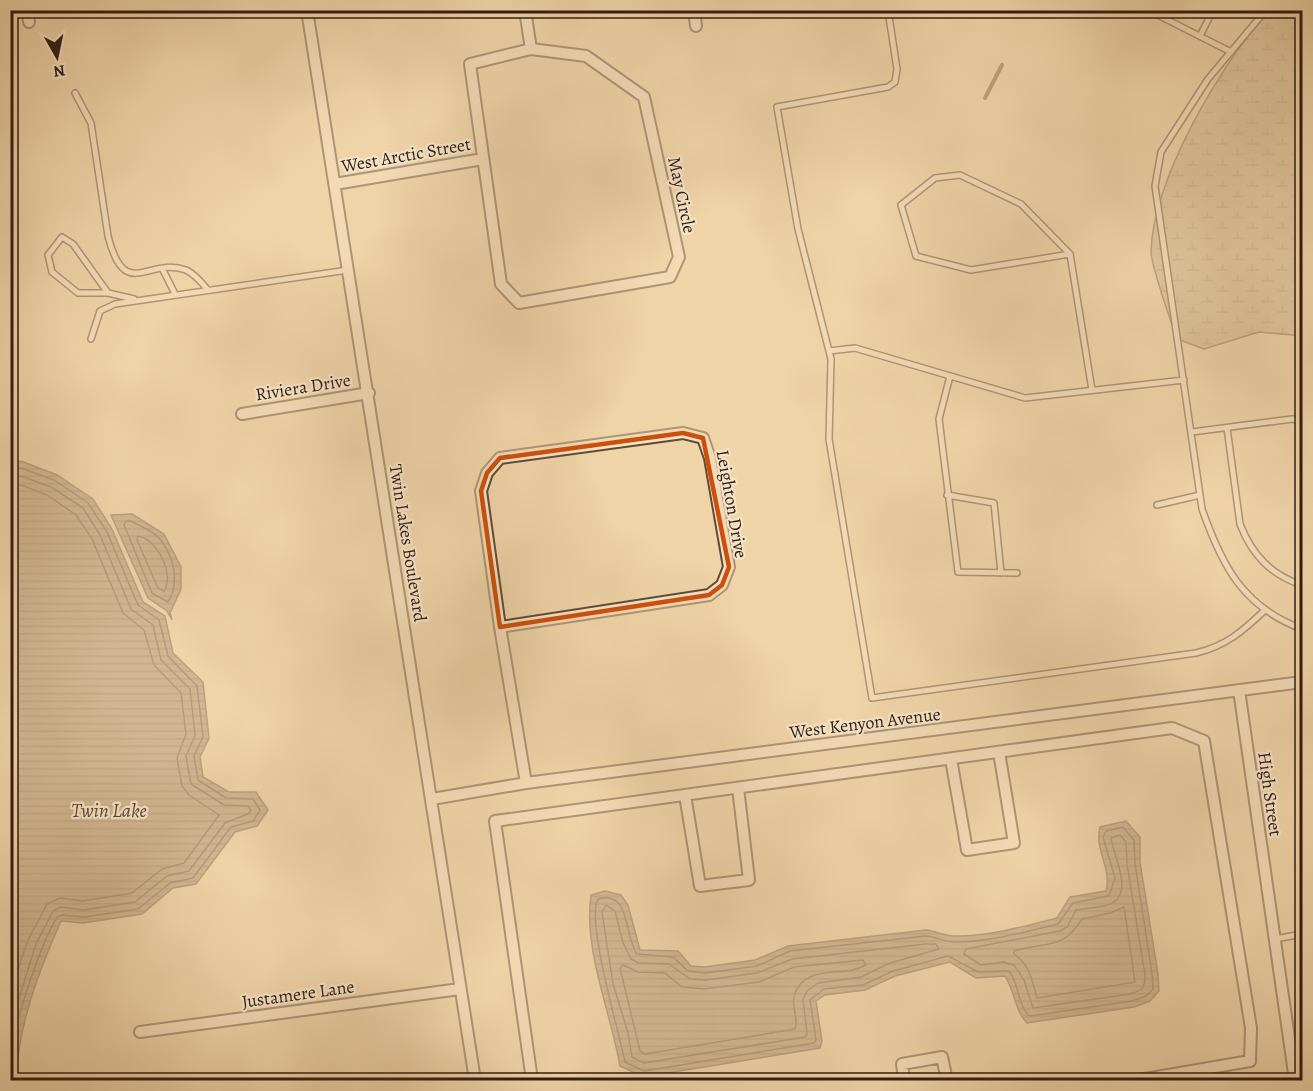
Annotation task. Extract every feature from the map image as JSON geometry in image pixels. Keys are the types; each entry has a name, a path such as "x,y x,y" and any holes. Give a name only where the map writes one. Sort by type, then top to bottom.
{"street":[{"path":"27,10 29,22"},
{"name":"Twin Lakes Boulevard","path":"307,10 369,393 475,1080"},
{"path":"525,10 531,49"},
{"path":"694,10 696,26"},
{"name":"May Circle","path":"531,49 585,56 644,97 679,257 670,278 519,303 501,284 483,159 470,64 531,49"},
{"name":"West Arctic Street","path":"335,184 483,159"},
{"name":"Riviera Drive","path":"242,414 369,393"},
{"name":"Leighton Drive","path":"500,627 709,595 722,585 729,567 710,458 703,438 683,433 500,458 487,473 481,491 500,627 526,783"},
{"name":"West Kenyon Avenue","path":"432,799 526,783 1302,682"},
{"name":"High Street","path":"1239,690 1295,1080"},
{"path":"532,1080 495,821 1172,728 1204,741 1251,1028 1250,1061 1139,1080"},
{"path":"951,759 967,850 1014,843 999,752"},
{"path":"685,795 700,886 749,880 738,788"},
{"name":"Justamere Lane","path":"140,1032 460,989"},
{"path":"904,1080 902,1064 942,1057 947,1080"}],"lane":[{"path":"888,10 897,69 895,82 888,87 777,107 798,229 829,351 831,450 872,698 1196,653 1217,648 1240,634 1264,610"},
{"path":"1148,10 1231,52"},
{"path":"1200,36 1214,10"},
{"path":"1266,10 1209,79 1161,152 1155,186 1200,495 1216,549 1247,596 1264,610 1302,630"},
{"path":"75,93 91,123 113,255 121,268 133,274 174,267 187,271 207,289"},
{"path":"1070,254 971,270 916,256 901,205 935,178 960,175 1021,204 1070,254 1092,390"},
{"path":"108,292 73,244 62,237 48,255 49,266 59,278 78,293 108,292 136,299"},
{"path":"163,270 175,294"},
{"path":"91,339 100,311 115,304 136,299 348,270"},
{"path":"829,351 855,348 1024,398 1184,380"},
{"path":"951,376 939,419 958,572 1017,573"},
{"path":"1192,432 1292,419 1302,421"},
{"path":"1227,428 1240,524 1245,538 1272,572 1302,585"},
{"path":"947,495 994,503 1001,573"},
{"path":"1156,505 1200,495"},
{"path":"1275,939 1302,934"}],"highlighted area":[{"path":"683,433 703,438 729,567 722,585 709,595 500,627 481,491 487,473 500,458"}],"green space":[{"path":"1268,11 1302,11 1302,336 1259,332 1204,349 1177,339 1152,259 1155,222 1164,190 1193,124 1230,61"}],"water":[{"name":"Twin Lake","path":"21,461 57,475 93,499 112,529 143,602 165,616 173,653 203,682 209,738 200,757 203,777 229,792 256,792 268,810 257,826 235,832 196,884 173,888 142,914 83,923 61,921 31,999 21,1039 16,1080 11,1080 10,464"},
{"path":"132,514 164,534 181,567 181,589 170,613 172,620 167,611 148,598 111,515"},
{"path":"1126,821 1140,837 1140,862 1158,974 1159,991 1150,1001 1134,1007 1027,1023 1019,1012 1005,976 976,978 950,962 895,976 865,990 825,995 816,1001 822,1041 820,1048 643,1077 620,1066 594,959 590,916 591,895 605,891 621,895 628,905 640,950 678,951 691,966 705,967 755,960 788,946 926,930 946,935 970,936 1008,930 1057,918 1070,897 1106,891 1107,875 1099,843 1100,827"}],"waterway":[{"path":"985,98 1002,65"}]}
